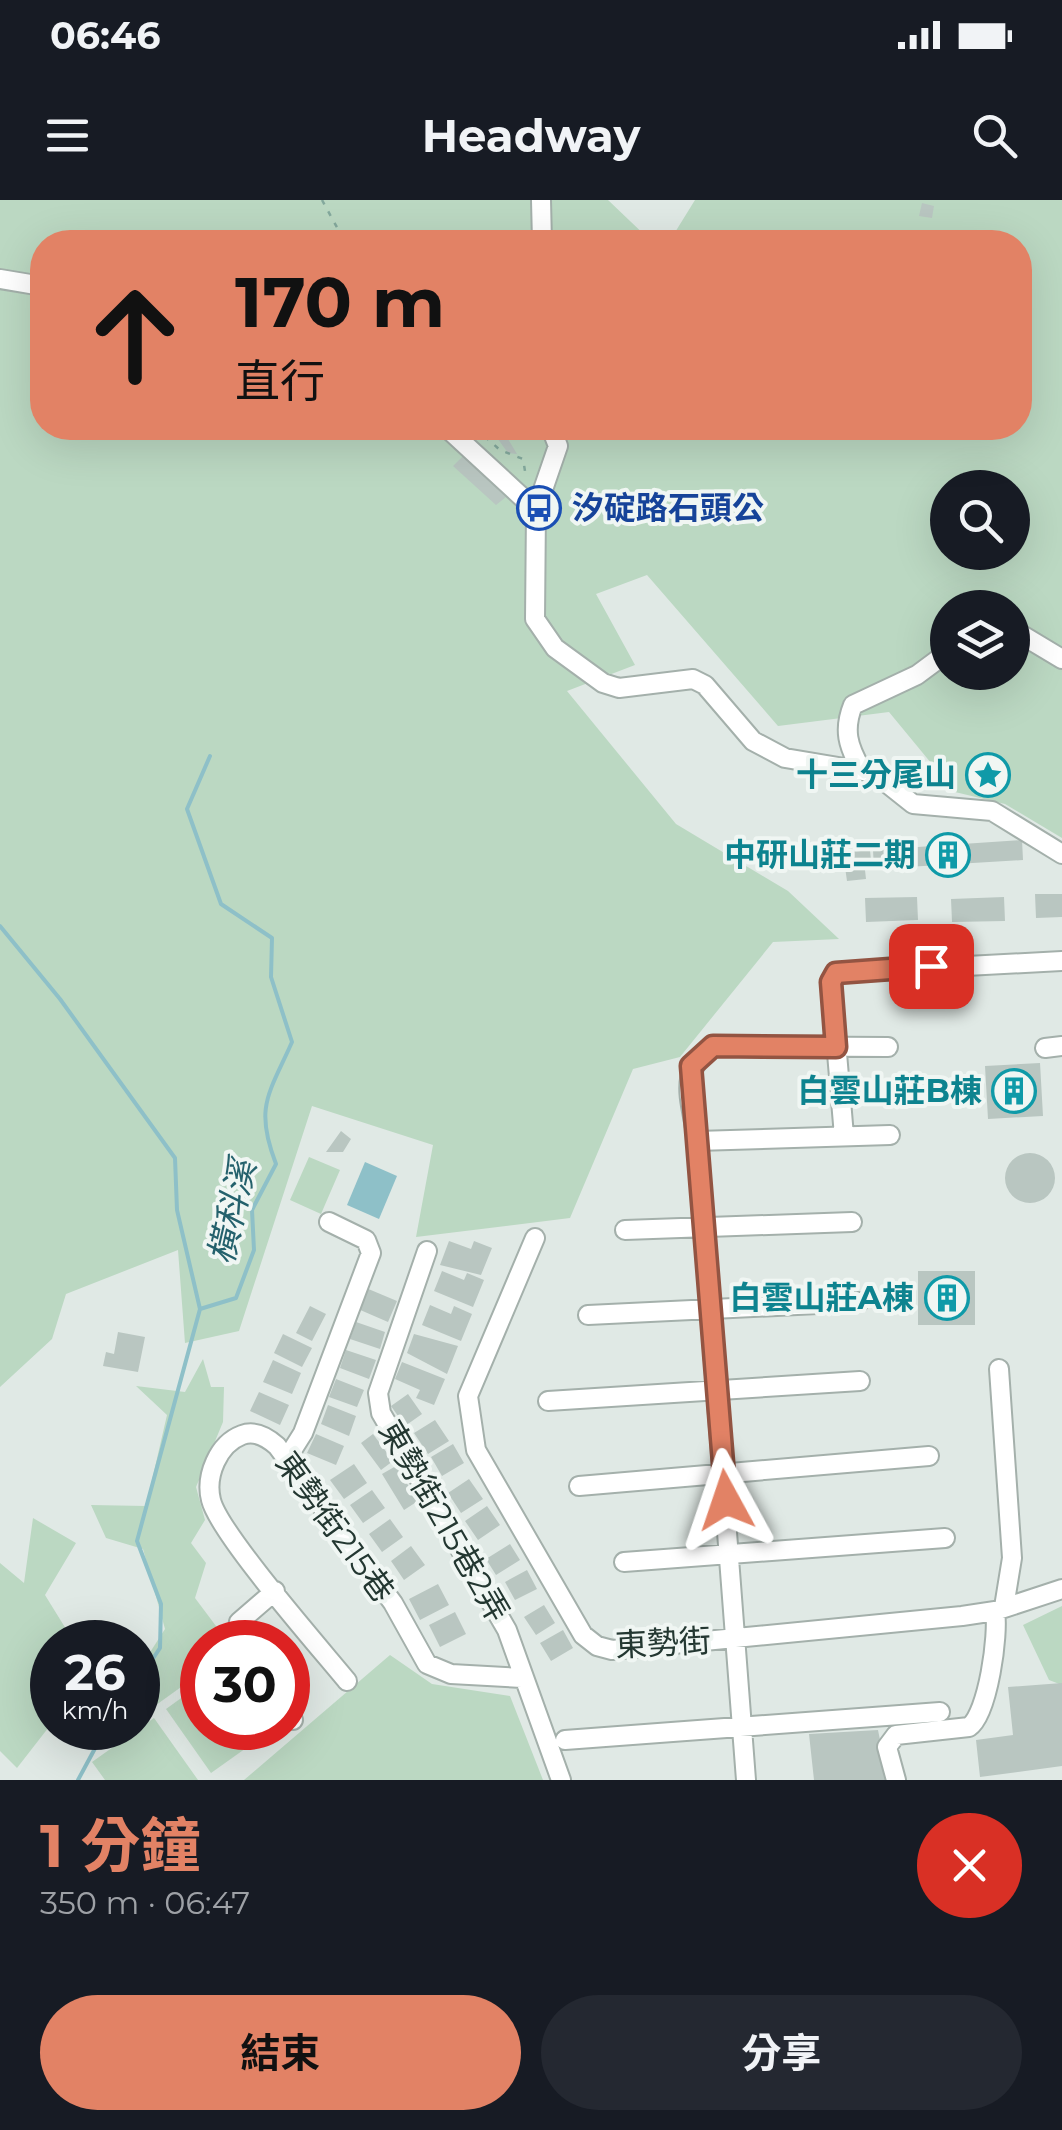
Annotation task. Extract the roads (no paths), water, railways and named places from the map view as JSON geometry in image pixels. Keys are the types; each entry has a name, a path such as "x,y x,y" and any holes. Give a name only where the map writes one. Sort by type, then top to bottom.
{"street":[{"path":"541,200 542,230"},
{"path":"0,278 30,284"},
{"path":"460,440 536,510"},
{"path":"556,440 558,446 536,510 536,619 555,648 603,683 619,688 693,679 705,685 753,741 785,758 874,773 913,804 992,811 1008,817 1062,854"},
{"path":"1030,640 1062,660"},
{"path":"860,769 848,744 846,722 853,705 930,665"},
{"path":"844,1136 831,982 836,973 1062,962"},
{"path":"746,1780 711,1309 688,1074 696,1059 713,1046 888,1047"},
{"path":"697,1140 890,1135"},
{"path":"286,1460 303,1433 370,1252 366,1240 329,1222"},
{"path":"625,1230 852,1222"},
{"name":"東勢街","path":"535,1238 468,1396 476,1450 583,1635 597,1646 612,1650 737,1639 1000,1609 1062,1589"},
{"name":"東勢街215巷2弄","path":"428,1251 378,1393 381,1413 507,1630 561,1780"},
{"path":"588,1316 859,1302"},
{"path":"896,1780 887,1746 896,1735 969,1727 980,1714 1012,1558 999,1369"},
{"path":"548,1401 860,1380"},
{"name":"東勢街215巷","path":"347,1682 219,1517 209,1482 219,1455 242,1435 267,1438 286,1460 393,1603 427,1664 450,1674 522,1678"},
{"path":"579,1486 929,1456"},
{"path":"624,1562 945,1538"},
{"path":"241,1620 275,1591"},
{"path":"565,1740 940,1712"}],"water":[{"path":"365,1162 397,1176 379,1219 347,1205"}],"waterway":[{"name":"橫科溪","path":"160,1648 161,1604 137,1541 200,1309 236,1298 254,1250 252,1210 276,1164 266,1128 267,1101 292,1042 271,977 272,938 221,904 187,809 210,756"},
{"path":"0,926 60,999 175,1158 177,1210 200,1309"},
{"name":"橫科溪","path":"78,1780 94,1750"}],"place":[{"name":"汐碇路石頭公","path":"539,508"},
{"name":"十三分尾山","path":"988,775"},
{"name":"中研山莊二期","path":"948,855"},
{"name":"白雲山莊B棟","path":"1014,1091"},
{"name":"白雲山莊A棟","path":"947,1298"}]}
